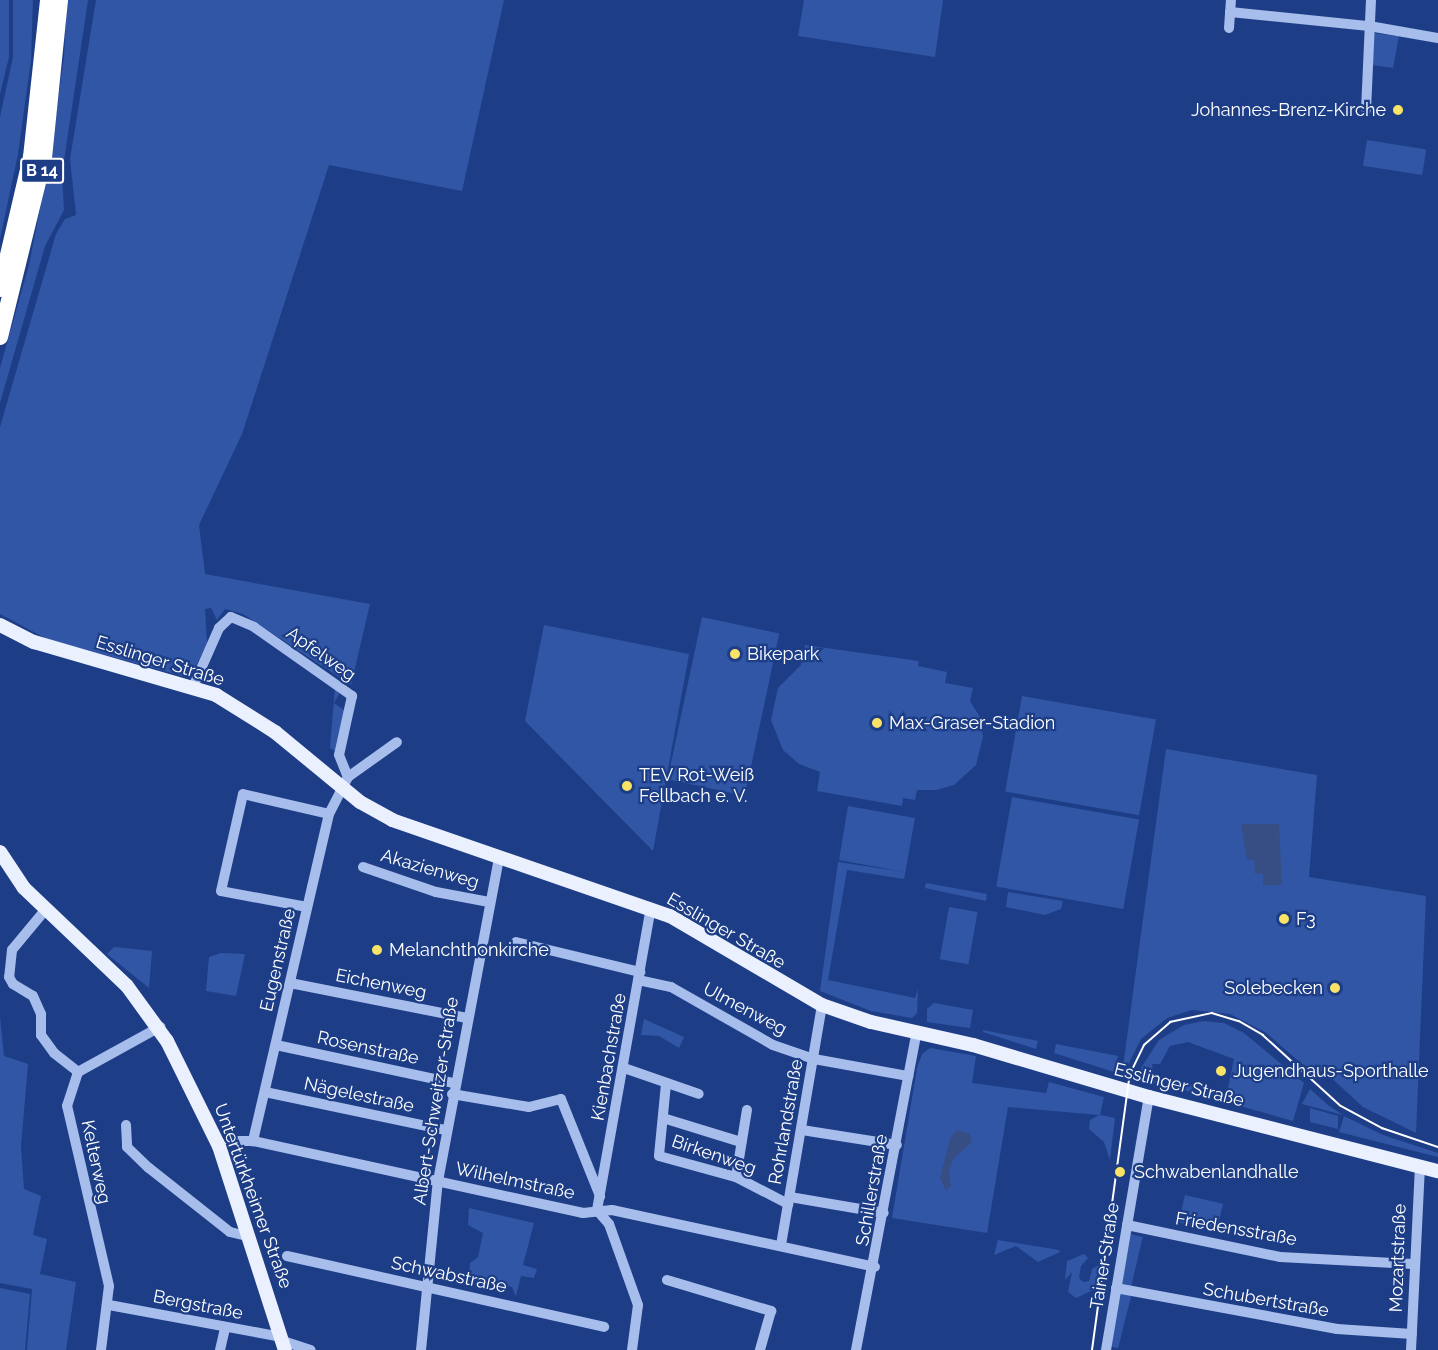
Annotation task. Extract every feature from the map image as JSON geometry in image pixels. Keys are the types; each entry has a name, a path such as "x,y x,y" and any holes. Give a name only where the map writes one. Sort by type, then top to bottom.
{"highway":[{"name":"B 14","path":"0,289 31,157 48,0"},
{"name":"B 14","path":"0,338 44,158 60,0"}],"main road":[{"name":"Esslinger Straße","path":"0,625 34,642 194,687 236,705 345,783 392,820 499,859 651,908 822,1005 916,1035 973,1045 1149,1097 1438,1171"},
{"name":"Untertürkheimer Straße","path":"0,852 10,872 127,986 160,1027 219,1146 284,1342"}],"street":[{"path":"1229,28 1231,0"},
{"path":"1366,110 1371,0"},
{"path":"1230,12 1369,26 1438,38"},
{"name":"Apfelweg","path":"194,687 219,628 231,617 242,620 352,696 339,756 345,783"},
{"name":"Eugenstraße","path":"253,1141 329,814 345,783 397,742"},
{"path":"307,907 221,891 243,794 329,814"},
{"name":"Albert-Schweitzer-Straße","path":"421,1350 438,1181 446,1130 466,1018 499,859"},
{"name":"Akazienweg","path":"363,867 436,892 489,902"},
{"name":"Kienbachstraße","path":"597,1210 651,908"},
{"path":"46,909 12,950 9,977 13,984 33,996 41,1014 41,1035 54,1053 78,1072 160,1027"},
{"name":"Ulmenweg","path":"516,942 671,987 751,1035 813,1059 908,1077"},
{"name":"Eichenweg","path":"290,983 466,1018"},
{"name":"Rohrlandstraße","path":"781,1245 822,1005"},
{"name":"Schillerstraße","path":"856,1350 875,1268 916,1035"},
{"name":"Rosenstraße","path":"276,1045 529,1107 561,1099 600,1197"},
{"path":"624,1068 699,1094"},
{"name":"Kelterweg","path":"78,1072 67,1106 109,1287 109,1305 101,1350"},
{"name":"Birkenweg","path":"666,1084 659,1156 736,1177 789,1200 884,1213"},
{"name":"Nägelestraße","path":"265,1092 446,1130"},
{"name":"Tainer Straße","path":"1106,1350 1149,1097"},
{"path":"736,1177 747,1110"},
{"path":"663,1118 741,1142"},
{"path":"126,1125 127,1147 149,1168 230,1232 248,1236"},
{"path":"802,1130 897,1145"},
{"name":"Wilhelmstraße","path":"219,1146 234,1141 253,1141 583,1212 612,1210 781,1245 875,1268"},
{"name":"Mozartstraße","path":"1411,1350 1413,1264 1420,1167"},
{"path":"597,1210 609,1224 630,1277 640,1312 632,1350"},
{"name":"Friedensstraße","path":"1127,1224 1280,1257 1413,1264"},
{"name":"Schwabstraße","path":"287,1256 604,1328"},
{"path":"667,1280 771,1311 760,1350"},
{"name":"Schubertstraße","path":"1116,1288 1337,1329 1412,1334"},
{"name":"Bergstraße","path":"109,1305 225,1328 311,1350"},
{"path":"220,1350 225,1328"}],"shaded area":[{"path":"0,0 9,0 9,57 0,94"},
{"path":"13,0 33,0 31,60 18,154 0,239 0,117 13,57"},
{"path":"67,0 88,0 62,174 64,210 45,246 0,403 0,368 29,265 50,159 64,56"},
{"path":"96,0 504,0 462,191 329,165 242,434 199,525 205,574 370,604 351,685 243,614 225,609 217,620 211,608 205,609 207,643 194,670 186,677 47,639 0,614 0,427 56,234 65,219 76,215 70,159"},
{"path":"804,0 943,0 935,57 798,36"},
{"path":"1372,33 1399,36 1393,68 1371,65"},
{"path":"1367,140 1426,149 1422,175 1363,166"},
{"path":"702,617 779,633 745,796 667,779"},
{"name":"TEV Rot-Weiß Fellbach e. V.","path":"544,625 689,654 653,851 525,721"},
{"name":"Max-Graser-Stadion","path":"805,645 919,661 918,666 947,672 945,683 973,688 970,701 980,717 983,737 976,765 954,785 936,790 917,790 915,800 903,798 902,806 817,791 820,772 799,764 783,750 771,720 778,688 801,665"},
{"path":"335,686 339,694 334,703 347,712 335,751 330,748"},
{"path":"1022,696 1156,720 1139,815 1005,792"},
{"name":"F3","path":"1166,749 1317,775 1309,877 1426,896 1416,1133 1363,1107 1326,1073 1302,1064 1265,1032 1230,1014 1192,1010 1167,1018 1141,1039 1126,1069 1123,1067"},
{"path":"1012,797 1139,819 1123,909 996,887"},
{"path":"848,806 915,818 904,879 847,870 828,980 915,998 918,989 917,1013 912,1018 871,1011 820,991 838,862 905,872 839,860"},
{"path":"1241,824 1279,824 1282,885 1263,885 1263,874 1255,874 1254,859 1247,860"},
{"path":"926,883 987,894 986,901 925,888"},
{"path":"1008,892 1063,901 1061,909 1045,915 1006,907"},
{"path":"949,907 978,912 968,964 940,959"},
{"path":"114,947 152,951 149,988 107,954"},
{"path":"221,953 245,954 236,996 206,991 209,957"},
{"path":"934,1003 973,1010 970,1028 927,1022 927,1009"},
{"path":"0,1017 4,1056 28,1064 21,1146 24,1189 41,1196 33,1235 47,1239 40,1274 76,1282 66,1350 27,1350 32,1289 0,1283"},
{"path":"644,1019 684,1037 679,1048 659,1036 641,1035"},
{"path":"1203,1021 1224,1023 1244,1033 1304,1083 1293,1121 1173,1087 1177,1082 1227,1093 1234,1059 1188,1042 1170,1046 1160,1064 1152,1064 1156,1084 1146,1080 1141,1068 1159,1040 1184,1025"},
{"path":"983,1030 1038,1041 1036,1049 983,1032"},
{"path":"1056,1044 1118,1056 1114,1072 1054,1053"},
{"path":"930,1048 976,1056 972,1083 1046,1093 1049,1082 1104,1097 1100,1115 1115,1118 1110,1160 1104,1142 1089,1129 1090,1120 1099,1115 1008,1107 987,1233 892,1218 917,1068 922,1054"},
{"path":"1310,1089 1328,1105 1343,1115 1302,1104"},
{"path":"1310,1108 1338,1116 1338,1129 1310,1122"},
{"path":"1344,1116 1383,1135 1438,1153 1438,1157 1339,1132"},
{"path":"957,1130 970,1134 972,1142 953,1159 949,1171 951,1186 946,1191 940,1178 950,1139"},
{"path":"1185,1195 1223,1204 1217,1231 1179,1222"},
{"path":"469,1208 534,1223 523,1265 537,1269 534,1278 521,1276 516,1296 512,1287 469,1277 470,1263 478,1257 483,1233 468,1225"},
{"path":"1130,1234 1143,1237 1131,1287 1119,1284"},
{"path":"998,1240 1060,1252 1038,1262 1016,1246 994,1255"},
{"path":"1084,1254 1088,1258 1081,1266 1079,1278 1083,1282 1089,1281 1092,1269 1099,1265 1095,1289 1076,1298 1068,1292 1072,1272 1065,1280 1067,1261"},
{"path":"0,1288 30,1294 25,1350 0,1350"},
{"path":"1120,1291 1132,1294 1118,1348 1106,1345"}],"tram line":[{"path":"1092,1350 1130,1074 1144,1045 1170,1022 1212,1013 1239,1021 1263,1035 1341,1106 1382,1128 1438,1147"}],"place":[{"name":"Johannes-Brenz-Kirche","path":"1398,110"},
{"name":"Bikepark","path":"735,654"},
{"name":"Max-Graser-Stadion","path":"877,723"},
{"name":"TEV Rot-Weiß Fellbach e. V.","path":"627,786"},
{"name":"F3","path":"1284,919"},
{"name":"Melanchthonkirche","path":"377,950"},
{"name":"Solebecken","path":"1335,988"},
{"name":"Jugendhaus-Sporthalle","path":"1221,1071"},
{"name":"Schwabenlandhalle","path":"1120,1172"}]}
